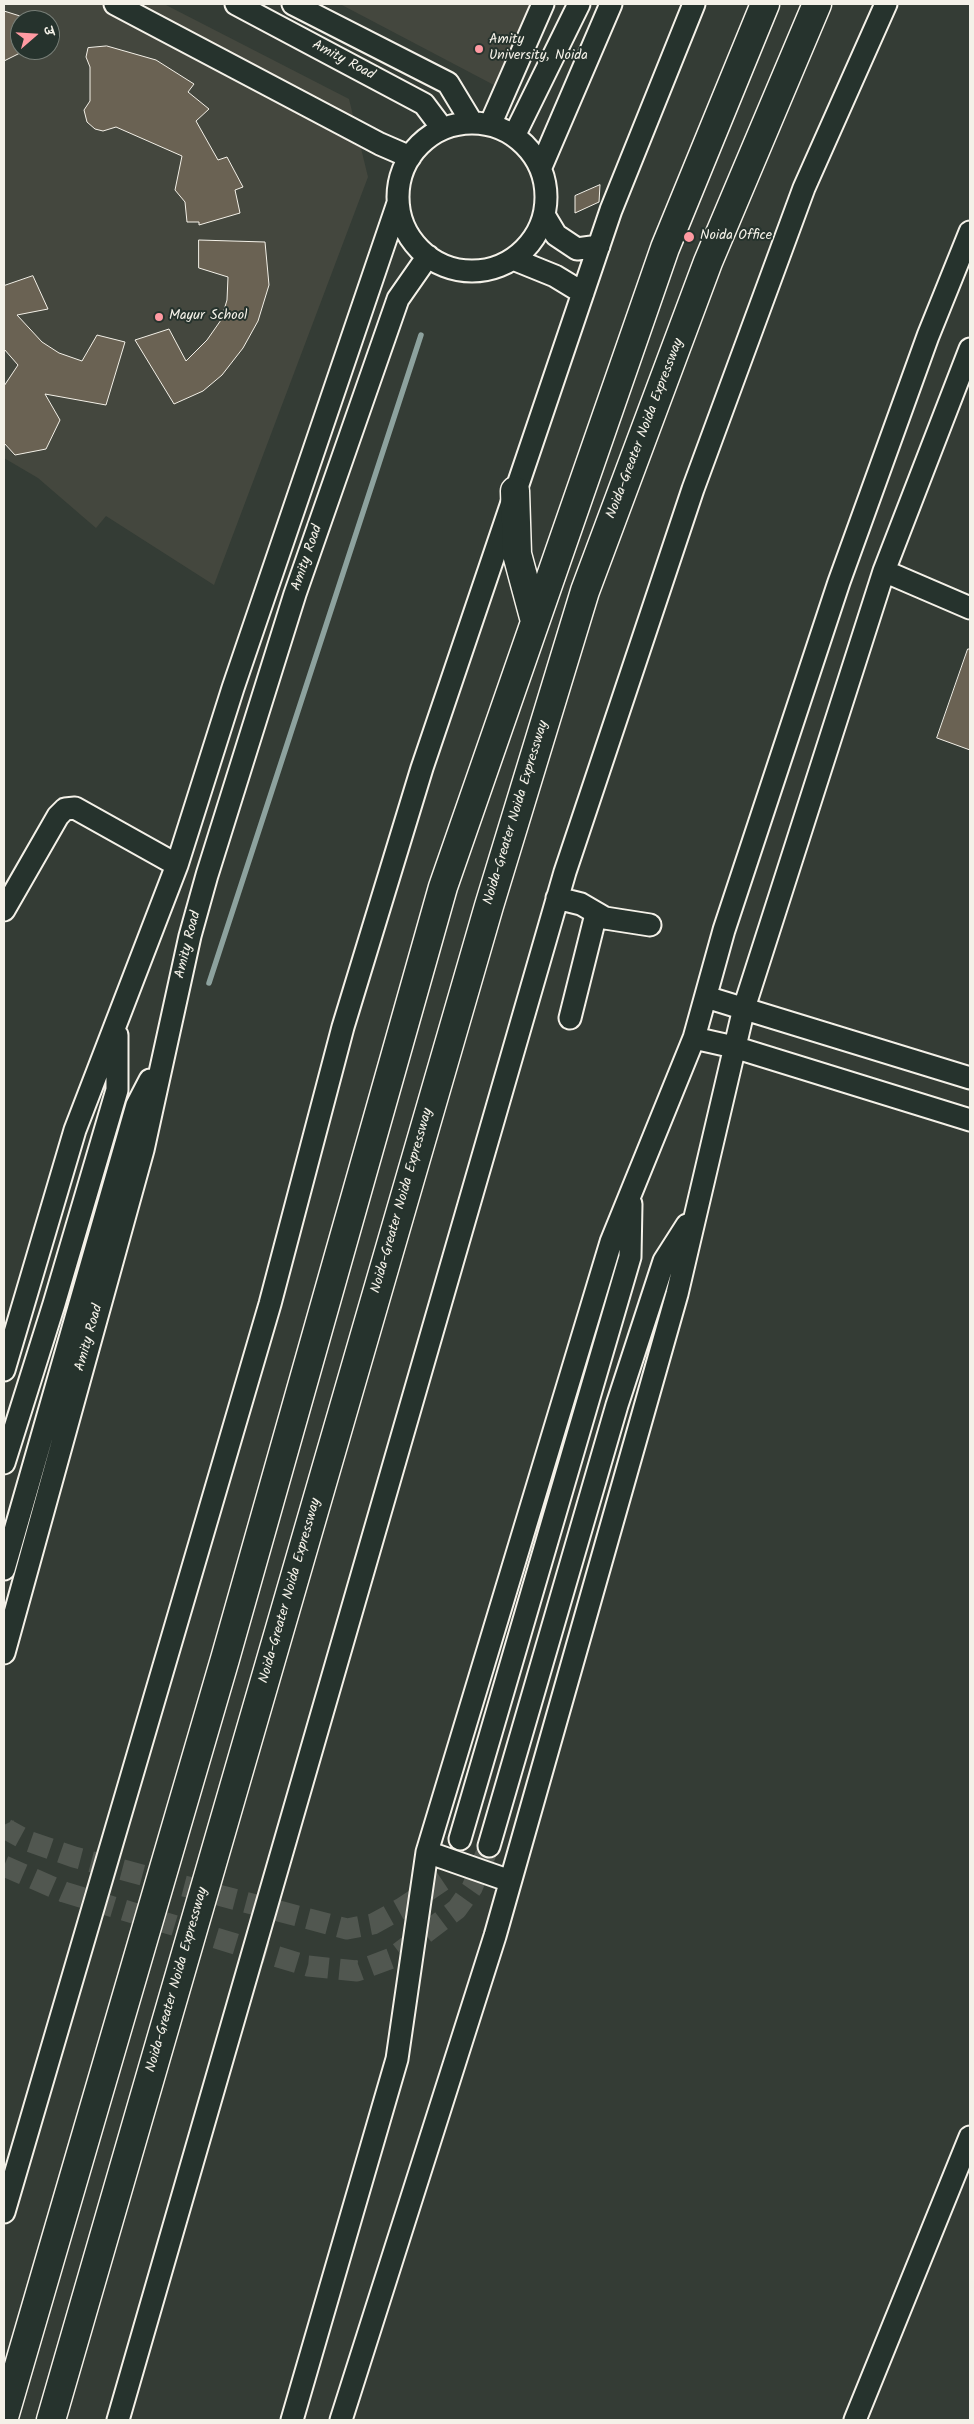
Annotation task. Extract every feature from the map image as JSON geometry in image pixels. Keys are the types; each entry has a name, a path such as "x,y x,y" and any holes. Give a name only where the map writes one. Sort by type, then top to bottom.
{"highway":[{"path":"4,2417 226,1659 443,887 665,248 765,4"},
{"name":"Noida-Greater Noida Expressway","path":"51,2420 486,915 585,591 708,262 817,4"},
{"path":"515,491 517,554 535,621"}],"street":[{"path":"115,4 380,144 410,157"},
{"name":"Amity Road","path":"236,4 424,104 442,128"},
{"name":"Amity Road","path":"294,4 448,83 480,123"},
{"path":"480,123 543,4"},
{"path":"514,136 579,4"},
{"path":"541,167 611,4"},
{"path":"4,2212 270,1304 343,1027 422,768 599,246 694,4"},
{"path":"118,2420 557,898 709,444 804,188 886,4"},
{"path":"4,1370 75,1130 177,865 233,688 398,203 402,169 418,144 442,128 480,123 514,136 524,142 541,167 548,196 542,224 526,249 503,266 474,272 445,267 420,251 403,227 398,203"},
{"path":"544,215 556,235 577,249 599,246"},
{"path":"292,2420 397,2059 427,1852 611,1242 694,1038 724,930 839,582 928,336 970,232"},
{"name":"Amity Road","path":"4,1653 143,1150 190,936 207,875 295,594 398,299 428,256"},
{"path":"513,259 555,276 583,292"},
{"path":"341,2420 495,1936 677,1294 744,1008 884,571 970,349"},
{"path":"884,571 970,608"},
{"path":"4,910 12,878 58,816 65,810 75,808 177,865"},
{"path":"557,898 581,904 605,918 650,925"},
{"path":"570,1018 596,914"},
{"path":"706,997 970,1078"},
{"path":"4,1463 54,1304 117,1090 118,1020"},
{"path":"694,1038 734,1047 970,1120"},
{"path":"4,1569 137,1105 164,1054"},
{"path":"460,1839 500,1710 630,1257 632,1191"},
{"path":"489,1846 617,1405 664,1261 695,1212"},
{"path":"427,1852 510,1881"},
{"path":"855,2420 970,2137"}],"shaded area":[{"name":"Mayur School","path":"4,4 164,4 349,99 368,177 214,585 106,516 96,528 38,478 4,458"},
{"name":"Amity University, Noida","path":"340,4 554,4 511,94"}],"building":[{"path":"4,11 10,13 10,58 4,61"},
{"path":"107,46 156,60 194,84 188,92 209,109 196,121 218,160 227,157 243,187 235,190 240,213 199,225 199,222 187,222 185,202 175,190 182,156 116,127 103,131 95,129 87,122 84,110 90,101 90,67 86,57 88,48"},
{"path":"600,185 599,202 575,213 575,196"},
{"path":"199,240 265,242 269,285 258,321 243,348 222,375 203,391 174,404 135,340 169,329 186,361 207,340 221,320 227,300 228,277 199,268"},
{"path":"33,276 48,309 17,315 42,342 59,353 82,361 97,335 125,342 106,405 45,394 60,420 46,449 15,455 4,443 4,386 18,365 4,349 4,286"},
{"path":"968,649 970,649 970,750 937,738"}],"waterway":[{"path":"209,983 421,335"}],"tunnel":[{"path":"4,1825 6,1829 28,1841 74,1857 347,1929 373,1924 402,1908 445,1879 458,1844"},
{"path":"4,1866 64,1892 308,1966 357,1971 392,1958 457,1909 472,1888 489,1846"}],"place":[{"name":"Amity University, Noida","path":"479,49"},
{"name":"Noida Office","path":"689,237"},
{"name":"Mayur School","path":"159,317"}]}
